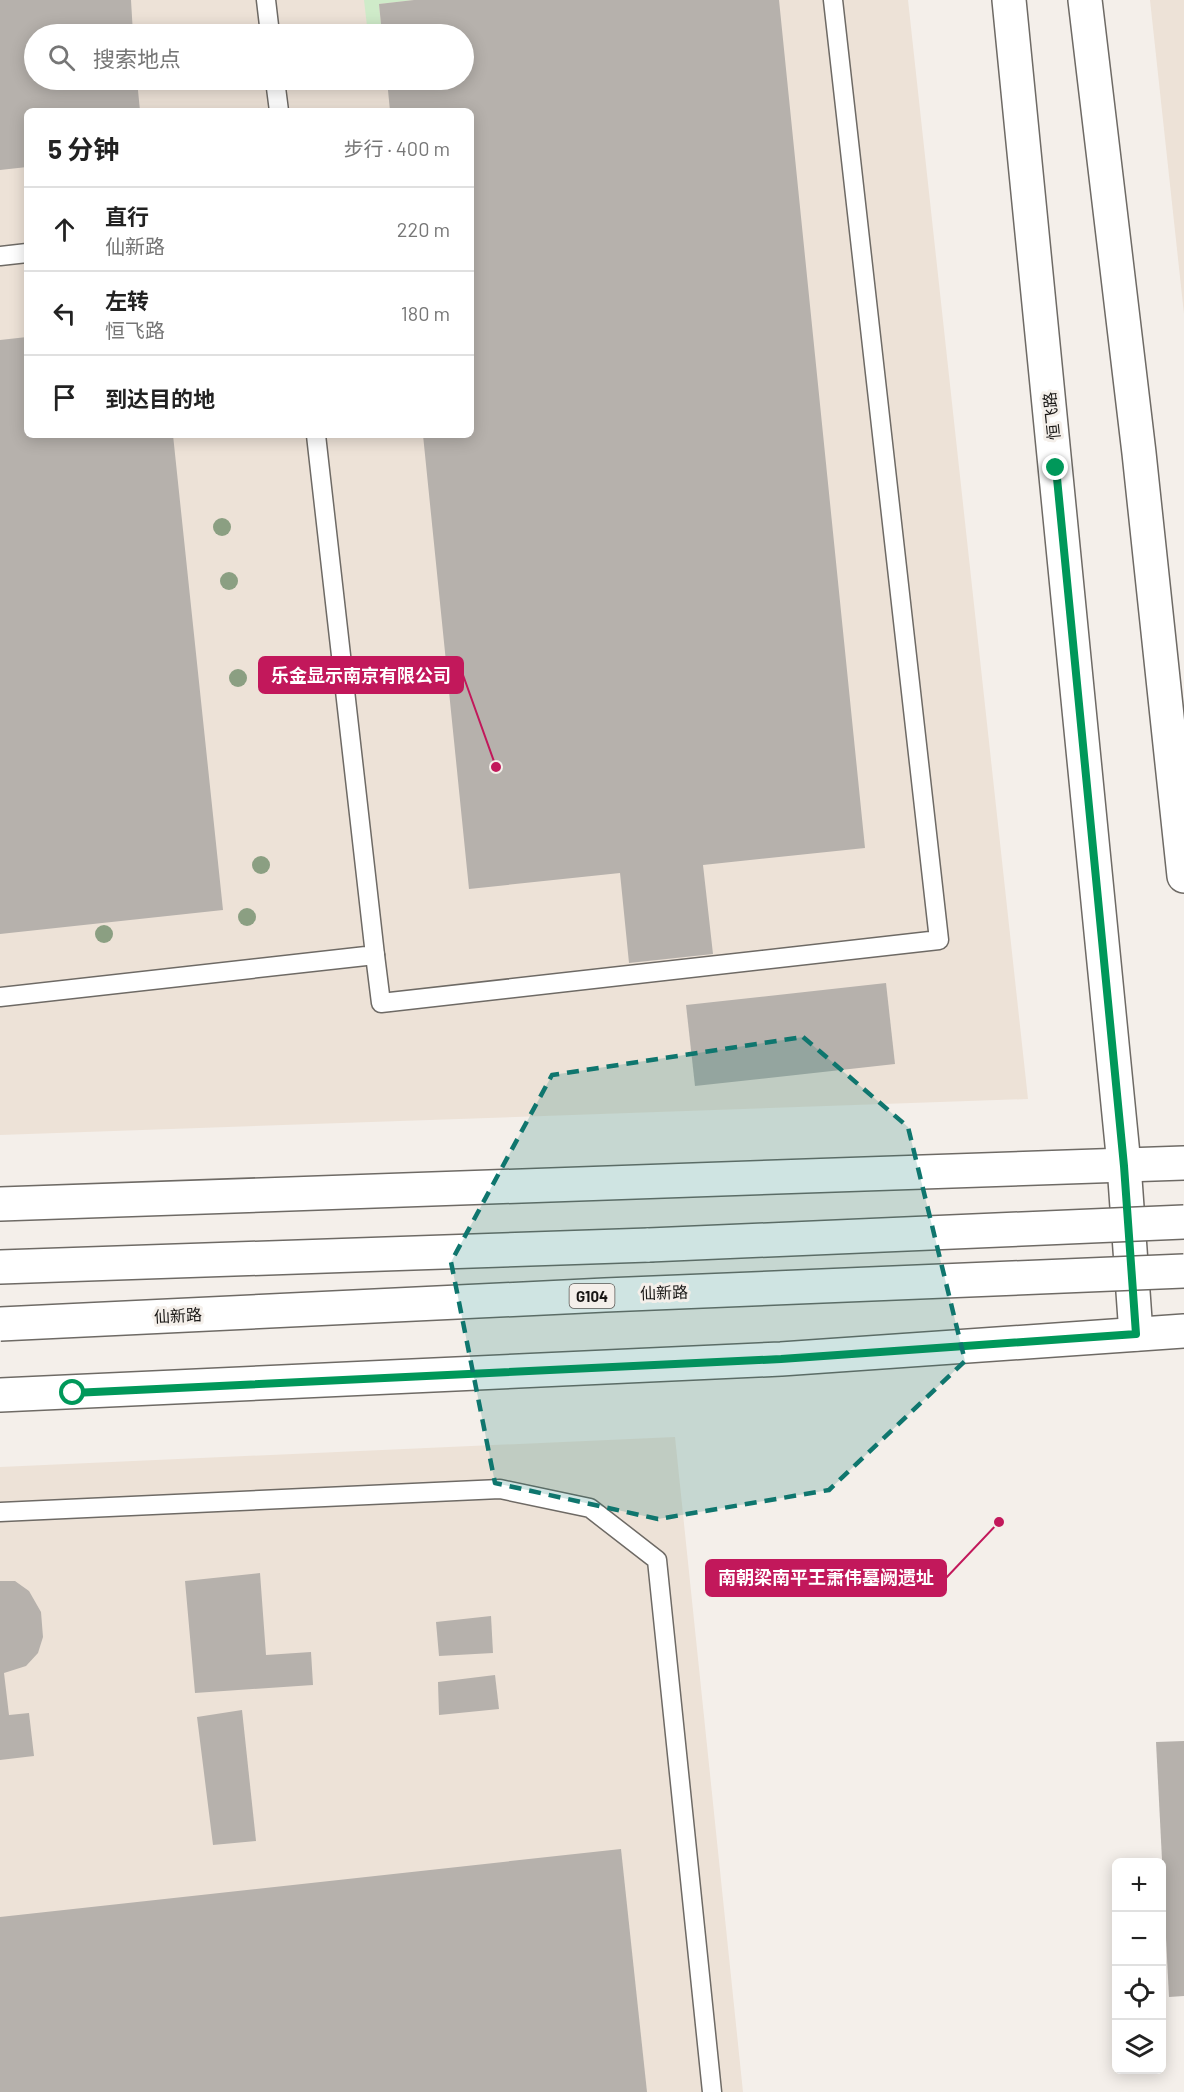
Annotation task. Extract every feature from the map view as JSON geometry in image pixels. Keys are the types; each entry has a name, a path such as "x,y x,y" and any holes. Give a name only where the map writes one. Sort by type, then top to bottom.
{"main road":[{"name":"恒飞路","path":"1009,0 1124,1166 1136,1334"},
{"path":"1085,0 1139,453 1184,876"},
{"path":"0,1204 1184,1163"},
{"path":"0,1267 649,1245 1184,1222"},
{"name":"仙新路","path":"0,1324 581,1296 1184,1271"},
{"path":"0,1395 781,1359 1184,1331"},
{"path":"0,1411 429,1395 597,1367"}],"lane":[{"path":"266,0 269,24"},
{"path":"316,438 381,1003 939,940 833,0"},
{"path":"276,90 279,108"},
{"path":"0,256 24,253"},
{"path":"0,997 375,955"},
{"path":"0,1512 500,1489 590,1508 657,1560 712,2092"}],"highlighted area":[{"path":"803,1037 908,1127 965,1361 829,1490 658,1519 495,1483 451,1262 552,1075"}],"shaded area":[{"path":"0,0 908,0 1028,1099 0,1135"},
{"path":"1150,0 1184,0 1184,314"},
{"path":"675,1437 743,2092 0,2092 0,1467"}],"green space":[{"path":"364,0 414,0 379,4 381,24 367,24"}],"building":[{"path":"0,0 131,0 132,24 24,24 24,90 138,90 140,108 24,108 24,167 0,170"},
{"path":"414,0 779,0 865,848 703,865 713,954 629,963 620,873 469,889 423,438 474,438 474,108 390,108 388,90 474,90 474,24 381,24 379,4"},
{"path":"24,337 24,438 173,438 223,910 0,934 0,340"},
{"path":"886,983 895,1064 695,1086 686,1005"},
{"path":"260,1573 266,1655 311,1652 313,1685 195,1693 185,1581"},
{"path":"0,1581 15,1581 29,1591 41,1612 43,1637 38,1653 26,1666 4,1673 9,1715 29,1713 34,1756 0,1760"},
{"path":"491,1616 493,1653 439,1656 436,1622"},
{"path":"495,1675 499,1709 439,1715 438,1682"},
{"path":"242,1710 256,1841 213,1845 197,1717"},
{"path":"1184,1741 1184,1996 1169,1997 1166,1858 1162,1858 1156,1742"},
{"path":"621,1849 647,2092 0,2092 0,1917"}],"place":[{"name":"乐金显示南京有限公司","path":"496,767"},
{"name":"南朝梁南平王萧伟墓阙遗址","path":"999,1522"}],"route":[{"path":"73,1393 781,1359 1136,1334 1124,1166 1056,468"}]}
